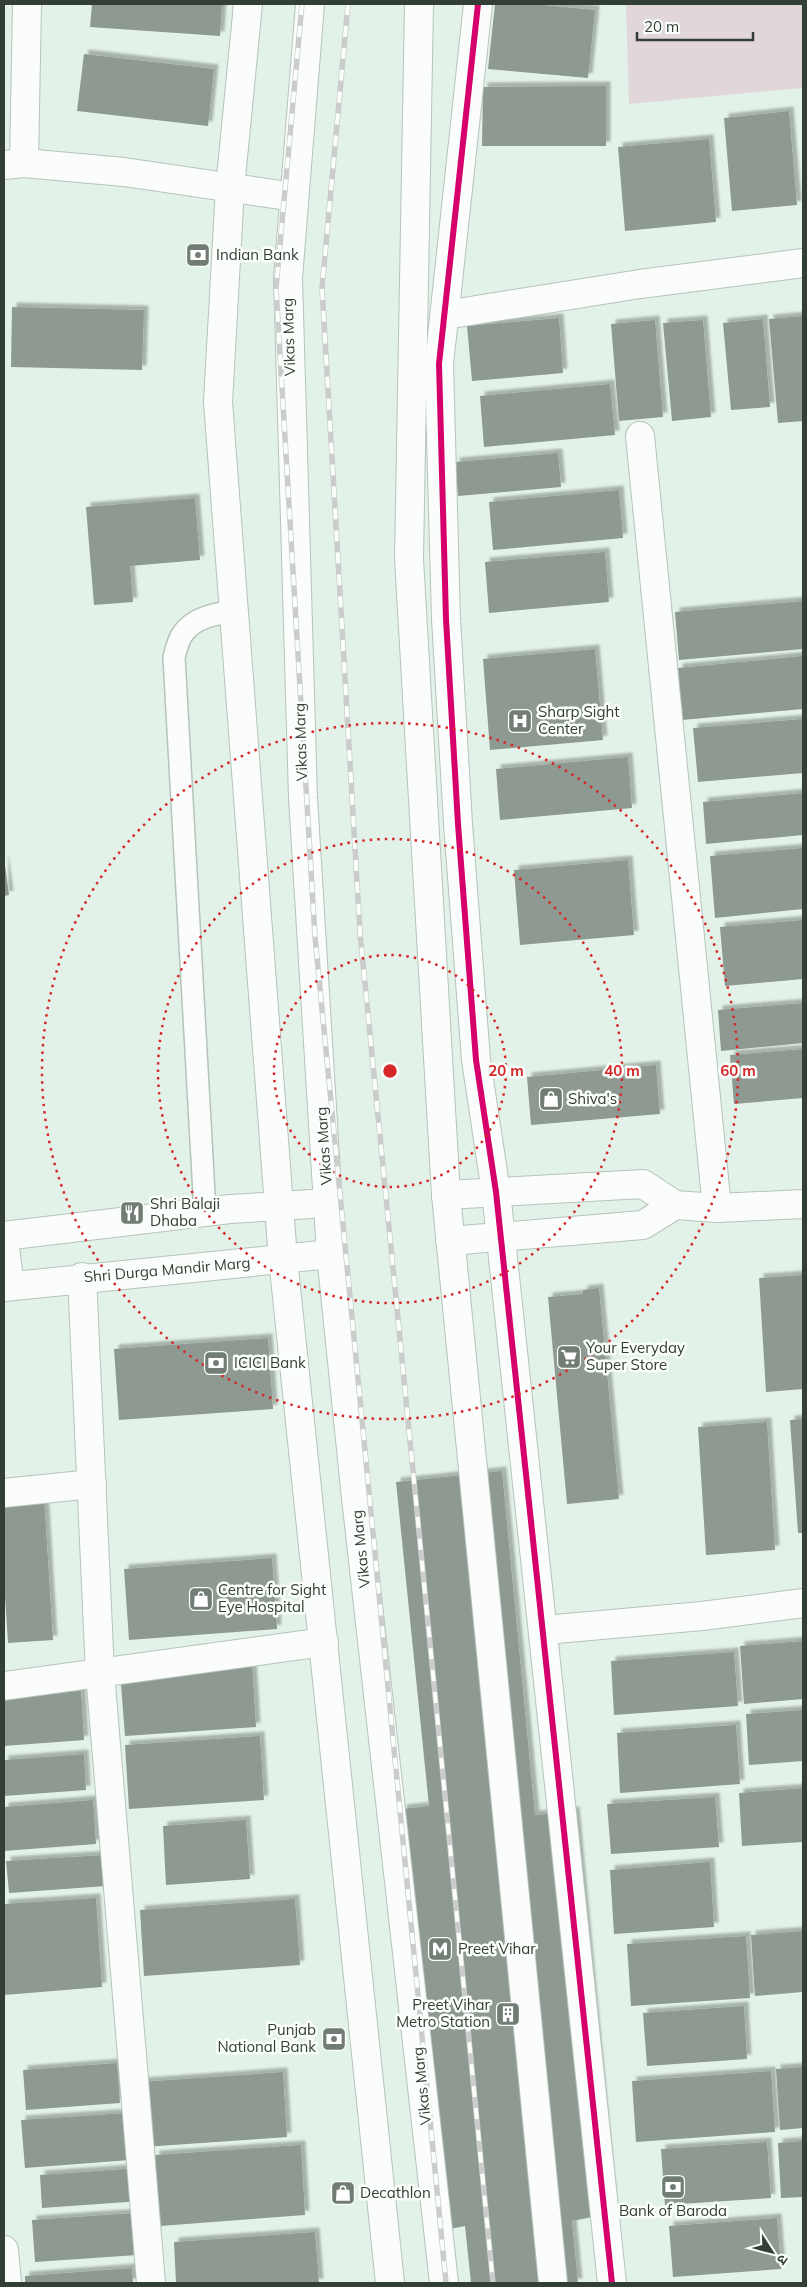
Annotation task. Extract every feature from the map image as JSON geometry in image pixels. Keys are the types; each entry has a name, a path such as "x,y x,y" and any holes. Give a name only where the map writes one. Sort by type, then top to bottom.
{"street":[{"path":"27,4 14,164 124,172 294,197"},
{"path":"248,4 230,188 218,402 283,1259 390,2283"},
{"name":"Vikas Marg","path":"310,4 288,278 303,788 331,1254 358,1518 444,2283"},
{"path":"419,4 409,559 446,1195 553,2283"},
{"path":"478,4 439,364 446,619 458,824 476,1060 496,1192 612,2283"},
{"path":"445,315 640,284 803,263"},
{"path":"640,436 717,1208"},
{"path":"446,1195 643,1184 675,1205 717,1208 803,1204"},
{"path":"4,1236 206,1212 328,1203"},
{"path":"450,1241 500,1235 643,1225 675,1205"},
{"path":"4,1240 7,1286"},
{"name":"Shri Durga Mandir Marg","path":"7,1286 82,1277 331,1254"},
{"path":"82,1277 100,1673 151,2283"},
{"path":"4,1493 92,1484"},
{"path":"556,1629 702,1616 803,1603"},
{"path":"4,1686 324,1642"},
{"path":"4,2251 7,2283"}],"lane":[{"path":"206,1212 174,657 182,634 192,625 210,615 234,611"}],"shaded area":[{"path":"626,4 803,4 803,88 629,104"}],"building":[{"path":"92,4 222,4 220,36 90,27"},
{"path":"495,4 532,4 595,10 588,78 488,69"},
{"path":"84,54 214,69 208,126 77,111"},
{"path":"606,86 606,146 482,146 483,87"},
{"path":"789,111 797,205 732,211 724,118"},
{"path":"709,139 716,222 625,231 618,147"},
{"path":"12,307 144,310 142,370 11,367"},
{"path":"803,316 803,421 778,423 769,319"},
{"path":"559,318 563,373 472,381 467,326"},
{"path":"763,319 770,407 731,410 723,323"},
{"path":"655,320 663,417 619,421 611,324"},
{"path":"703,320 711,417 672,421 663,323"},
{"path":"610,384 615,435 484,447 480,396"},
{"path":"558,453 561,487 458,496 455,462"},
{"path":"619,490 623,538 493,550 489,502"},
{"path":"195,498 200,560 130,566 133,602 94,605 86,507"},
{"path":"605,552 609,602 489,613 485,562"},
{"path":"803,601 803,649 679,660 675,612"},
{"path":"595,649 603,740 490,750 483,659"},
{"path":"803,656 803,709 682,720 678,668"},
{"path":"803,719 803,773 698,782 693,728"},
{"path":"628,757 632,808 500,820 496,769"},
{"path":"803,793 803,835 706,844 703,802"},
{"path":"803,848 803,909 715,918 710,856"},
{"path":"4,858 9,895 4,896"},
{"path":"628,860 634,935 520,945 514,870"},
{"path":"803,920 803,979 725,986 720,927"},
{"path":"803,1003 803,1043 721,1051 718,1010"},
{"path":"803,1049 803,1098 734,1104 730,1055"},
{"path":"656,1065 660,1114 531,1125 527,1077"},
{"path":"803,1275 803,1389 766,1392 759,1278"},
{"path":"599,1288 619,1499 567,1504 548,1297 583,1294 583,1290"},
{"path":"268,1338 273,1409 119,1420 114,1349"},
{"path":"803,1419 803,1533 798,1533 790,1420"},
{"path":"767,1422 775,1550 706,1555 698,1427"},
{"name":"Preet Vihar Metro Station","path":"502,1471 535,1815 575,1811 613,2213 572,2221 578,2283 471,2283 465,2226 445,2230 402,1809 429,1806 396,1482"},
{"path":"44,1496 53,1640 8,1643 4,1581 4,1499"},
{"name":"Centre for Sight Eye Hospital","path":"272,1558 277,1629 129,1640 124,1569"},
{"path":"803,1641 803,1699 744,1704 740,1646"},
{"path":"734,1652 738,1706 614,1715 611,1661"},
{"path":"252,1663 256,1727 125,1736 120,1672"},
{"path":"81,1691 84,1740 4,1746 4,1697"},
{"path":"803,1710 803,1761 749,1765 746,1714"},
{"path":"736,1725 740,1784 620,1793 617,1733"},
{"path":"260,1736 264,1800 129,1809 125,1745"},
{"path":"84,1754 86,1790 4,1796 4,1760"},
{"path":"803,1788 803,1842 742,1846 739,1793"},
{"path":"715,1797 719,1847 611,1854 607,1804"},
{"path":"93,1800 96,1844 4,1851 4,1807"},
{"path":"246,1820 250,1879 166,1885 163,1826"},
{"path":"104,1855 106,1886 9,1893 6,1861"},
{"path":"710,1862 714,1927 614,1934 610,1870"},
{"path":"96,1898 102,1987 4,1995 4,1904"},
{"path":"295,1899 300,1965 144,1976 140,1910"},
{"path":"803,1931 803,1992 755,1996 751,1935"},
{"path":"746,1936 750,1998 631,2006 627,1944"},
{"path":"744,2006 747,2059 647,2066 643,2013"},
{"path":"117,2063 120,2103 26,2110 23,2070"},
{"path":"803,2067 803,2128 780,2130 776,2069"},
{"path":"771,2071 775,2132 636,2142 632,2081"},
{"path":"283,2072 287,2137 144,2147 140,2082"},
{"path":"127,2113 130,2160 25,2168 21,2120"},
{"path":"803,2141 803,2197 781,2198 778,2143"},
{"path":"767,2142 771,2198 665,2205 661,2149"},
{"path":"301,2145 305,2215 160,2226 155,2155"},
{"path":"139,2168 141,2201 42,2208 40,2175"},
{"path":"134,2213 137,2255 35,2262 32,2220"},
{"path":"777,2218 781,2269 673,2277 669,2226"},
{"path":"315,2232 319,2283 176,2283 174,2242"},
{"path":"132,2268 133,2283 25,2283 25,2276"}],"railway":[{"path":"302,4 276,288 315,937 446,2283"},
{"path":"348,4 322,288 360,933 493,2283"}],"cycle path":[{"path":"478,4 439,364 446,619 458,824 476,1060 496,1192 612,2283"}],"place":[{"name":"Indian Bank","path":"198,255"},
{"name":"Sharp Sight Center","path":"520,721"},
{"name":"Shiva's","path":"551,1099"},
{"name":"Shri Balaji Dhaba","path":"132,1213"},
{"name":"Your Everyday Super Store","path":"569,1357"},
{"name":"ICICI Bank","path":"216,1363"},
{"name":"Centre for Sight Eye Hospital","path":"201,1599"},
{"name":"Preet Vihar","path":"440,1949"},
{"name":"Preet Vihar Metro Station","path":"508,2014"},
{"name":"Punjab National Bank","path":"334,2039"},
{"name":"Bank of Baroda","path":"673,2187"},
{"name":"Decathlon","path":"343,2193"}]}
